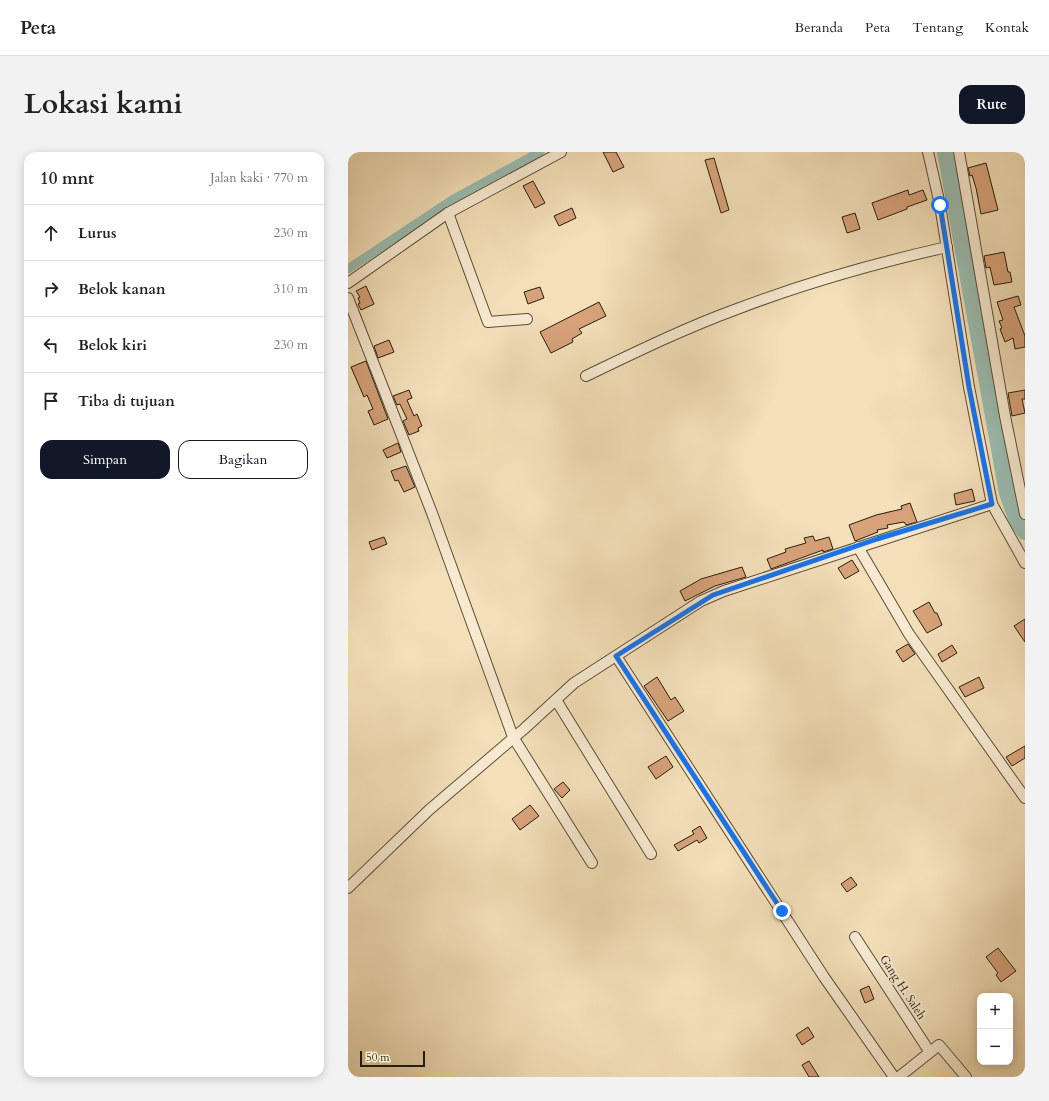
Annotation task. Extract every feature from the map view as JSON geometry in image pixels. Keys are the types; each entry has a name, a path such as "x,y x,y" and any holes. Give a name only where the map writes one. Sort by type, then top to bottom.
{"street":[{"path":"348,283 448,213 561,152"},
{"path":"928,152 947,247 969,387 992,504 1025,563"},
{"path":"959,152 1005,416 1025,514"},
{"path":"448,213 488,322 527,319"},
{"path":"586,376 665,338 737,309 896,259 947,247"},
{"path":"348,298 432,513 514,738 592,863"},
{"path":"348,888 429,810 514,738 574,684 713,595 992,504"},
{"path":"858,547 910,634 1025,798"},
{"path":"616,656 824,977 894,1077"},
{"path":"556,700 652,854"},
{"name":"Gang H. Saleh","path":"855,937 929,1051"},
{"path":"899,1077 929,1051 939,1045 966,1077"}],"building":[{"path":"603,152 616,152 624,167 613,172"},
{"path":"714,158 729,210 721,213 705,160"},
{"path":"986,163 998,210 981,214 976,188 968,168"},
{"path":"533,181 545,203 535,208 523,186"},
{"path":"908,190 909,195 923,190 927,200 878,220 872,203"},
{"path":"572,208 576,218 559,226 554,216"},
{"path":"855,213 860,229 847,233 842,217"},
{"path":"1004,252 1008,272 1010,272 1012,282 994,285 990,267 986,268 984,256"},
{"path":"366,286 374,304 361,310 358,304 360,303 358,298 360,297 356,291"},
{"path":"540,287 544,298 528,304 524,292"},
{"path":"1018,296 1021,305 1014,307 1025,336 1025,347 1015,349 1013,338 1005,342 1000,329 1002,328 999,321 1003,320 997,302"},
{"path":"599,302 606,316 579,329 582,333 572,339 573,342 551,353 540,332"},
{"path":"389,340 394,352 378,358 374,346"},
{"path":"366,361 388,419 374,425 368,411 373,409 367,395 364,397 351,367"},
{"path":"409,390 412,398 407,400 414,416 417,414 422,426 418,428 419,431 409,435 403,421 407,419 400,404 397,405 393,396"},
{"path":"1025,390 1025,399 1022,399 1025,413 1012,416 1008,393"},
{"path":"398,443 401,452 387,458 383,450"},
{"path":"406,466 415,487 404,492 398,480 395,481 391,471"},
{"path":"972,489 975,501 956,505 954,494"},
{"path":"910,503 917,522 906,525 904,522 887,525 888,528 877,530 878,532 855,541 849,525 876,515 902,509 901,506"},
{"path":"813,536 815,541 829,537 833,549 823,552 823,550 771,569 767,559 786,552 785,549 806,543 804,538"},
{"path":"384,537 387,544 372,550 369,542"},
{"path":"852,560 859,571 845,579 838,568"},
{"path":"742,567 746,577 715,586 685,601 680,591 701,579"},
{"path":"929,602 935,613 937,613 942,625 927,633 913,611"},
{"path":"1025,619 1025,642 1014,626"},
{"path":"908,644 915,654 903,662 896,651"},
{"path":"952,645 957,653 942,662 938,654"},
{"path":"657,677 671,700 675,697 684,711 668,721 644,686"},
{"path":"979,677 984,688 965,697 959,687"},
{"path":"1025,746 1025,758 1012,766 1006,757"},
{"path":"666,756 673,767 656,779 648,767"},
{"path":"563,782 570,790 562,798 554,789"},
{"path":"530,805 539,816 520,830 512,819"},
{"path":"700,826 707,838 699,843 697,840 678,851 674,845 694,834 692,831"},
{"path":"851,877 857,885 847,892 841,884"},
{"path":"998,948 1016,971 1001,982 996,975 998,973 986,957"},
{"path":"869,986 874,999 865,1003 860,990"},
{"path":"808,1027 814,1037 802,1045 796,1035"},
{"path":"809,1061 819,1077 809,1077 802,1065"}],"waterway":[{"path":"348,269 452,200 540,152"},
{"path":"945,152 1007,493 1017,521 1025,532"}],"route":[{"path":"782,911 616,656 701,601 713,595 858,547 877,539 992,504 969,387 940,205"}]}
